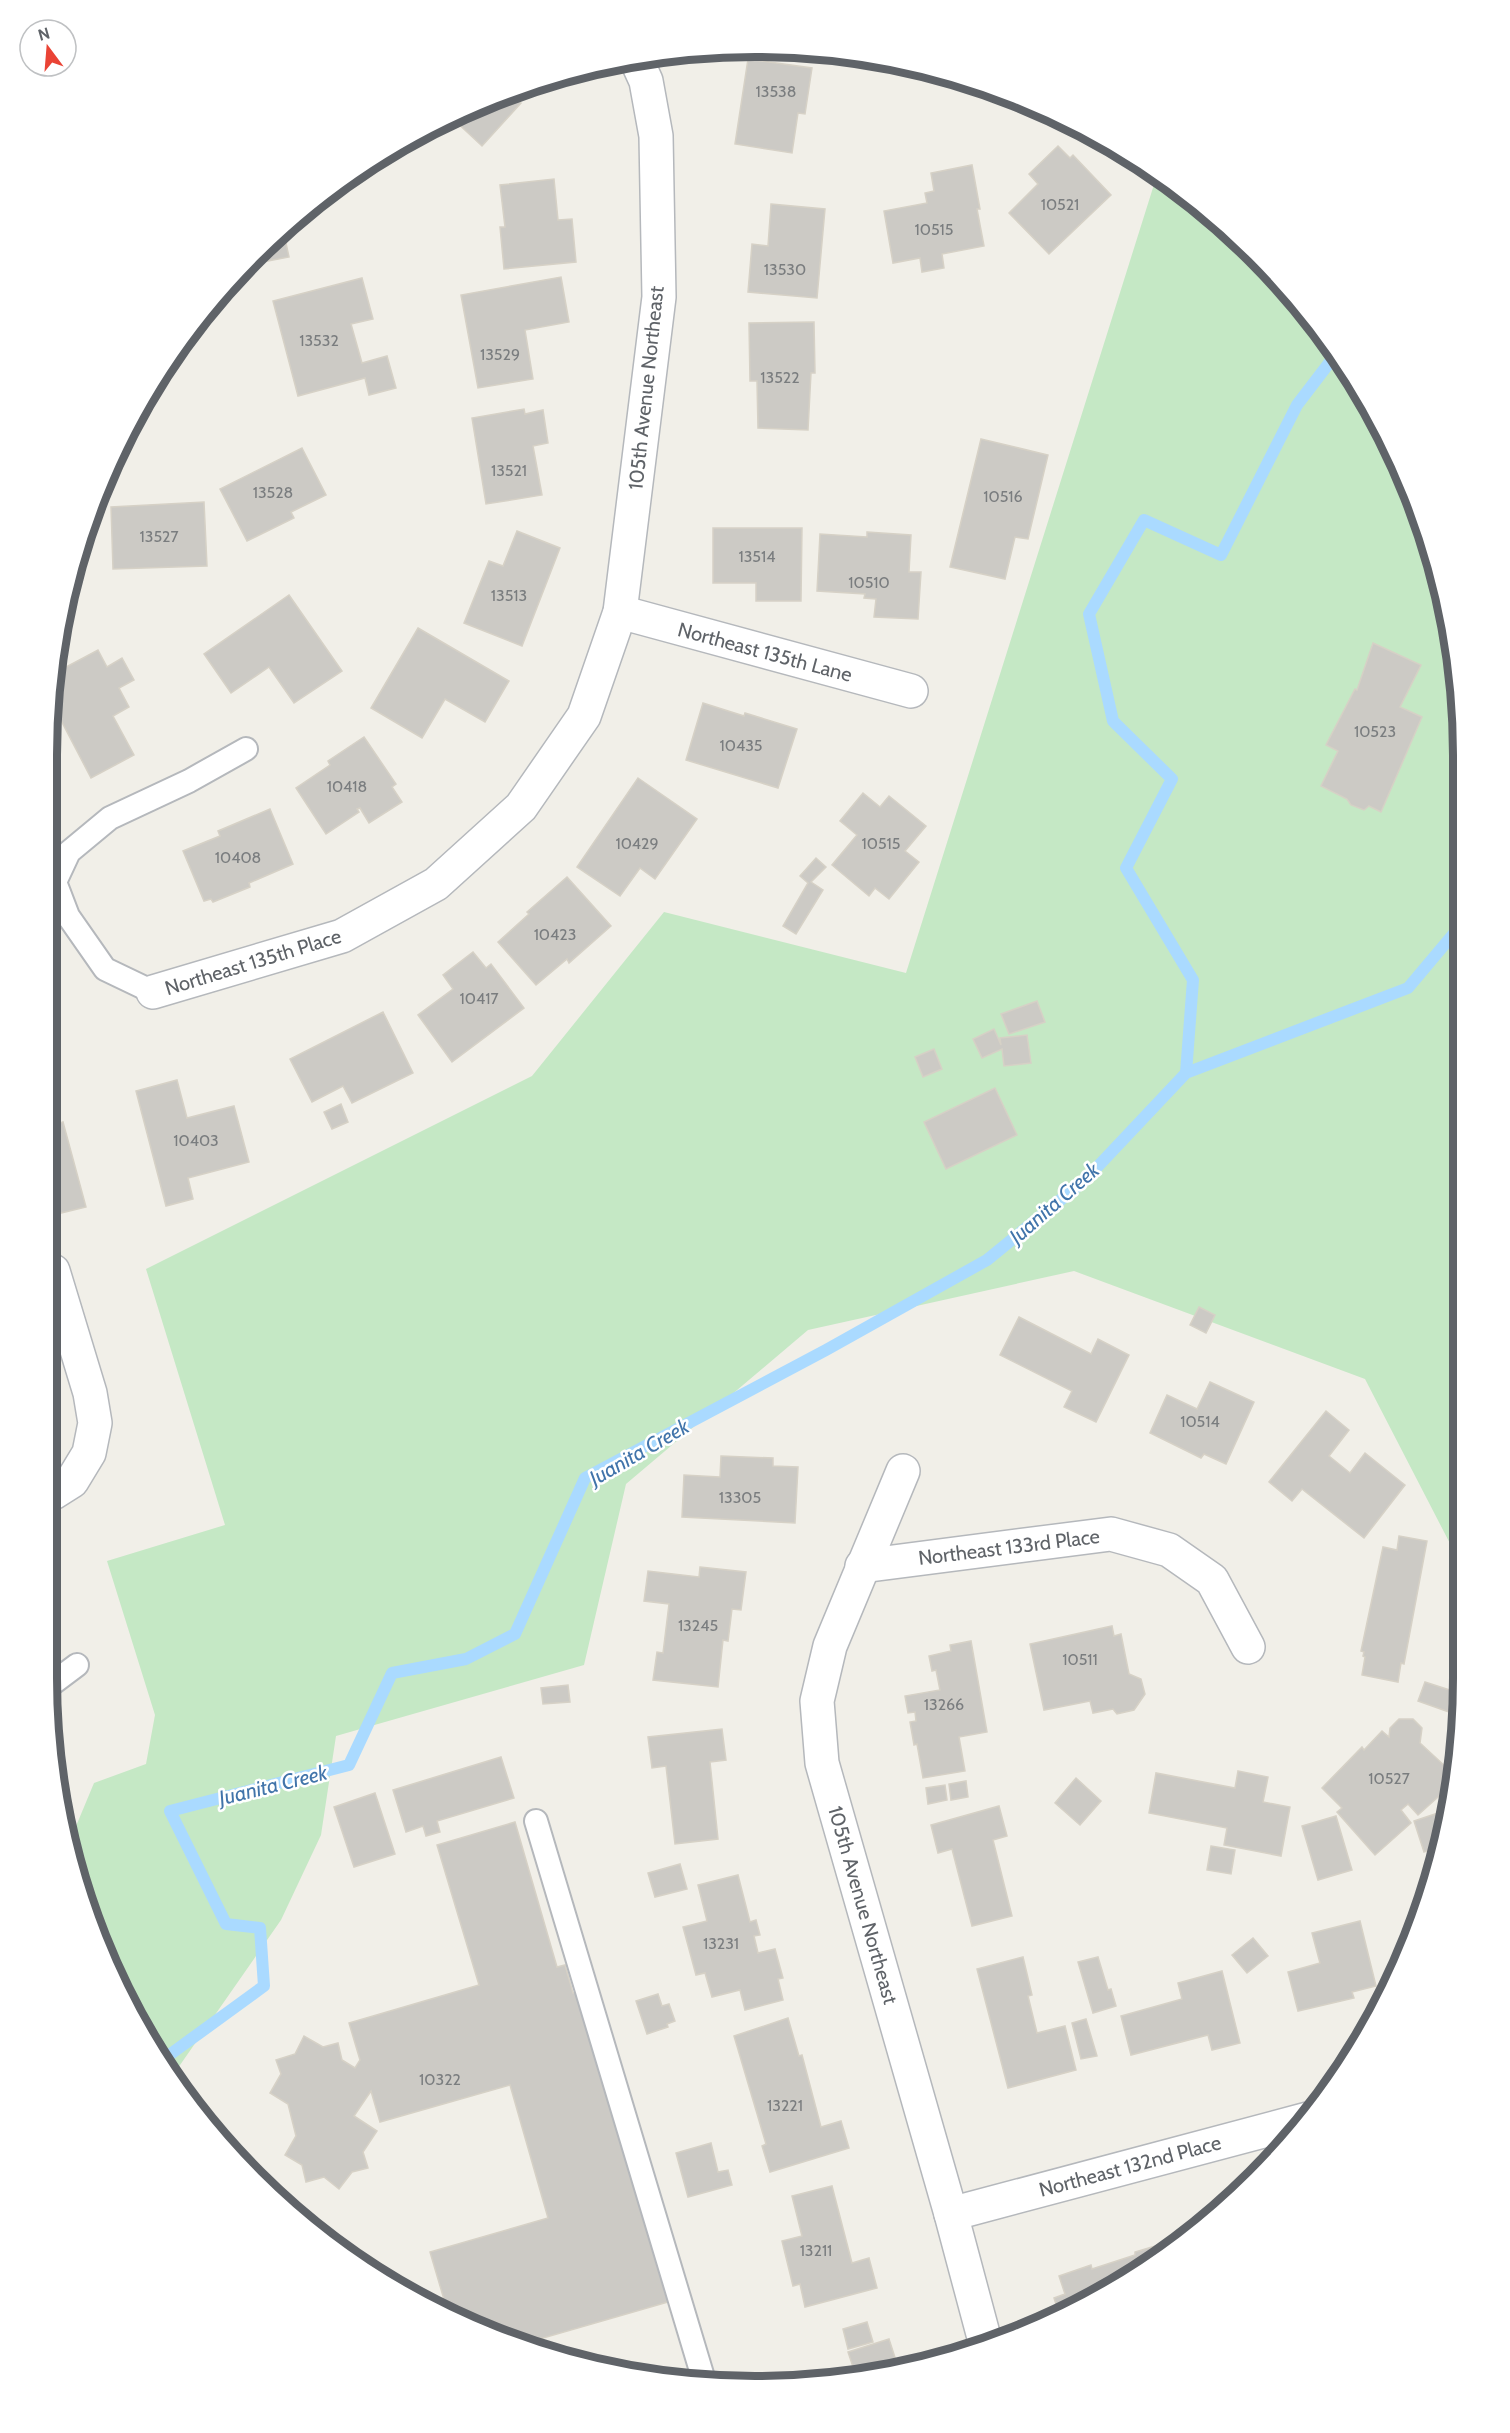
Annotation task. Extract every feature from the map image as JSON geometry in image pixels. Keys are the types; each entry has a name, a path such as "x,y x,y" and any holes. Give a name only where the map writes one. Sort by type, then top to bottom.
{"street":[{"name":"105th Avenue Northeast","path":"620,612 659,297 656,136 645,81 639,67"},
{"name":"Northeast 135th Lane","path":"620,612 911,691"},
{"name":"Northeast 135th Place","path":"153,993 342,936 436,884 521,807 584,716 620,612"},
{"path":"57,1287 90,1393 95,1423 89,1453 72,1481 57,1490"},
{"name":"105th Avenue Northeast","path":"903,1471 830,1646 817,1701 822,1763 984,2337"},
{"name":"Northeast 133rd Place","path":"862,1566 1111,1534 1169,1550 1212,1580 1248,1647"},
{"name":"Northeast 132nd Place","path":"951,2214 1292,2123"}],"lane":[{"path":"57,878 69,852 110,818 189,782 246,749"},
{"path":"57,887 68,916 105,969 153,993"},
{"path":"57,1680 77,1665"},
{"path":"536,1821 702,2374"}],"green space":[{"path":"1154,183 1180,201 1249,261 1309,330 1335,367 1381,446 1400,488 1416,531 1440,619 1452,709 1453,755 1453,1549 1365,1379 1074,1271 808,1330 626,1484 584,1665 336,1736 321,1835 281,1920 177,2069 129,1987 110,1945 94,1902 74,1831 94,1783 146,1764 155,1715 107,1561 225,1525 146,1269 532,1076 664,912 906,973"}],"building":[{"path":"748,59 812,68 805,114 798,113 792,153 735,144"},
{"path":"517,99 521,103 482,146 458,124"},
{"path":"1058,146 1070,158 1073,155 1111,195 1049,254 1009,213 1038,184 1029,174"},
{"path":"972,165 984,246 942,254 944,268 922,272 920,258 893,263 884,211 927,203 925,193 934,191 931,173"},
{"path":"554,179 558,220 572,219 576,262 504,269 500,227 505,227 500,185"},
{"path":"771,204 825,209 817,298 748,292 752,244 768,246"},
{"path":"286,243 289,257 259,263 280,244"},
{"path":"561,277 569,322 525,330 533,379 478,388 461,295"},
{"path":"362,278 373,319 351,324 362,363 387,356 396,388 369,395 365,378 298,396 273,301"},
{"path":"814,322 815,373 811,373 808,430 758,428 757,381 750,381 749,323"},
{"path":"524,409 525,414 543,410 548,443 533,446 542,495 486,504 472,418"},
{"path":"981,439 1048,455 1028,539 1015,537 1005,579 950,567"},
{"path":"302,448 326,495 291,512 294,518 247,541 220,489"},
{"path":"204,502 207,566 113,569 111,507"},
{"path":"713,528 802,528 801,601 756,601 756,583 713,583"},
{"path":"517,531 560,548 522,646 464,623 489,561 503,566"},
{"path":"867,532 911,535 909,572 921,572 918,619 874,617 876,599 864,598 865,594 817,591 820,534 867,537"},
{"path":"289,595 342,671 294,703 269,667 231,693 204,654"},
{"path":"418,628 509,681 485,722 445,699 422,738 371,708"},
{"path":"1373,643 1421,665 1400,707 1422,717 1381,812 1369,806 1364,810 1351,805 1347,799 1321,786 1338,751 1326,745 1355,689 1357,690"},
{"path":"98,650 107,667 122,658 134,680 119,688 129,707 113,716 134,755 91,778 58,714 62,669"},
{"path":"703,703 797,729 778,788 686,760"},
{"path":"364,737 396,784 392,787 402,802 369,823 360,808 357,809 359,812 326,834 296,788 330,765 328,761"},
{"path":"638,778 697,819 655,879 640,868 620,896 577,867"},
{"path":"863,793 880,807 889,796 926,826 905,851 919,862 889,899 875,888 869,896 832,865 857,835 840,821"},
{"path":"270,809 293,864 249,883 250,887 213,902 211,899 204,901 183,851 220,836 218,831"},
{"path":"816,858 826,867 811,882 823,890 796,934 783,926 808,883 800,876"},
{"path":"567,877 611,926 569,963 567,959 536,985 498,942 529,914 527,912"},
{"path":"473,952 486,968 491,964 524,1008 452,1062 418,1015 453,989 443,975"},
{"path":"1037,1001 1045,1022 1009,1034 1001,1014"},
{"path":"383,1012 413,1073 352,1103 343,1086 312,1102 290,1059"},
{"path":"994,1029 1001,1045 1000,1038 1027,1035 1031,1063 1004,1066 1002,1049 982,1058 973,1039"},
{"path":"934,1049 942,1069 923,1077 915,1057"},
{"path":"177,1080 187,1118 234,1106 249,1162 188,1178 193,1199 166,1206 136,1091"},
{"path":"995,1088 1017,1135 946,1169 924,1122"},
{"path":"341,1104 348,1122 332,1129 324,1112"},
{"path":"63,1122 86,1207 57,1214 57,1124"},
{"path":"1199,1307 1215,1315 1206,1333 1190,1325"},
{"path":"1019,1317 1091,1354 1098,1339 1129,1355 1096,1422 1064,1407 1072,1391 1000,1355"},
{"path":"1210,1382 1254,1402 1226,1464 1204,1454 1201,1458 1150,1433 1167,1395 1197,1409"},
{"path":"1326,1411 1349,1430 1329,1456 1350,1473 1365,1453 1405,1485 1364,1538 1302,1489 1292,1501 1269,1482"},
{"path":"721,1456 773,1458 773,1466 798,1467 795,1523 682,1517 684,1475 720,1477"},
{"path":"1399,1536 1427,1541 1404,1664 1401,1663 1398,1682 1362,1675 1365,1657 1364,1652 1361,1651 1383,1547 1397,1550"},
{"path":"700,1567 746,1572 741,1610 732,1609 728,1641 723,1640 718,1687 653,1680 657,1652 663,1653 669,1604 644,1601 648,1571 699,1577"},
{"path":"1112,1626 1114,1636 1121,1634 1129,1674 1141,1679 1145,1694 1134,1710 1117,1714 1113,1709 1093,1713 1090,1701 1044,1710 1030,1644"},
{"path":"971,1641 987,1732 959,1737 965,1771 923,1778 917,1744 914,1745 910,1722 916,1721 915,1712 908,1713 905,1696 940,1690 936,1670 932,1671 929,1656 951,1651 950,1645"},
{"path":"1425,1682 1453,1691 1449,1712 1418,1701"},
{"path":"568,1685 570,1702 543,1704 541,1688"},
{"path":"1399,1719 1413,1719 1422,1728 1420,1743 1447,1769 1443,1792 1418,1815 1408,1804 1401,1810 1411,1823 1375,1855 1337,1812 1342,1808 1322,1788 1362,1747 1364,1750 1382,1731 1389,1737 1390,1728"},
{"path":"722,1729 726,1760 710,1762 718,1839 675,1844 666,1766 652,1768 648,1737"},
{"path":"501,1757 514,1798 437,1821 440,1832 426,1836 423,1826 406,1832 393,1790"},
{"path":"1238,1771 1268,1777 1263,1802 1290,1807 1281,1856 1224,1845 1227,1828 1149,1813 1156,1773 1235,1788"},
{"path":"1076,1778 1101,1801 1080,1825 1055,1803"},
{"path":"966,1781 968,1797 951,1800 949,1784"},
{"path":"945,1785 947,1800 928,1804 926,1788"},
{"path":"375,1793 395,1854 354,1867 334,1807"},
{"path":"999,1806 1007,1836 993,1840 1012,1916 972,1926 952,1849 938,1853 931,1825"},
{"path":"1438,1813 1439,1817 1431,1849 1424,1852 1414,1821"},
{"path":"1336,1816 1352,1870 1318,1880 1302,1826"},
{"path":"515,1822 557,1967 565,1965 573,1993 578,1992 668,2302 535,2340 488,2323 445,2304 430,2252 548,2218 510,2085 380,2122 371,2091 354,2116 377,2131 363,2152 368,2168 352,2172 339,2189 324,2177 306,2182 302,2165 285,2155 296,2136 288,2104 270,2093 281,2074 276,2060 295,2054 304,2036 323,2047 338,2043 342,2060 355,2068 360,2060 349,2023 479,1985 437,1845"},
{"path":"1211,1846 1235,1850 1231,1874 1207,1870"},
{"path":"680,1864 687,1889 655,1897 648,1873"},
{"path":"738,1875 750,1922 756,1920 760,1935 754,1936 758,1953 775,1949 783,1978 778,1979 783,2000 745,2010 740,1990 712,1997 705,1973 696,1975 683,1927 707,1921 698,1885"},
{"path":"1360,1921 1376,1986 1352,1992 1354,1998 1298,2011 1288,1972 1320,1963 1312,1933"},
{"path":"1253,1938 1268,1956 1247,1973 1232,1955"},
{"path":"1023,1957 1032,1995 1028,1996 1037,2033 1065,2026 1076,2070 1008,2088 977,1969"},
{"path":"1098,1957 1108,1990 1111,1989 1116,2006 1093,2013 1078,1962"},
{"path":"1222,1971 1240,2043 1212,2050 1208,2035 1131,2055 1121,2016 1182,1999 1178,1983"},
{"path":"658,1994 662,2006 669,2004 675,2021 667,2024 668,2027 647,2034 636,2001"},
{"path":"788,2018 799,2056 802,2055 821,2127 841,2121 849,2148 770,2172 762,2146 766,2144 734,2036"},
{"path":"1086,2019 1097,2056 1081,2059 1072,2023"},
{"path":"711,2143 718,2172 728,2170 732,2185 688,2197 676,2153"},
{"path":"832,2186 852,2263 869,2258 877,2288 805,2307 800,2284 793,2286 782,2241 802,2236 792,2196"},
{"path":"1162,2245 1104,2282 1057,2307 1054,2298 1065,2294 1059,2276 1091,2265 1092,2269 1135,2255 1135,2252"},
{"path":"867,2322 873,2342 848,2349 843,2329"},
{"path":"889,2339 896,2362 854,2369 848,2352"}],"waterway":[{"path":"1186,1073 1193,980 1126,868 1172,779 1113,721 1089,614 1144,520 1221,555 1297,405 1331,361"},
{"name":"Juanita Creek","path":"169,2056 264,1986 260,1928 226,1924 170,1811 349,1765 392,1673 466,1659 515,1634 585,1478 826,1350 987,1260 1085,1180 1186,1073 1408,988 1453,935"}]}
